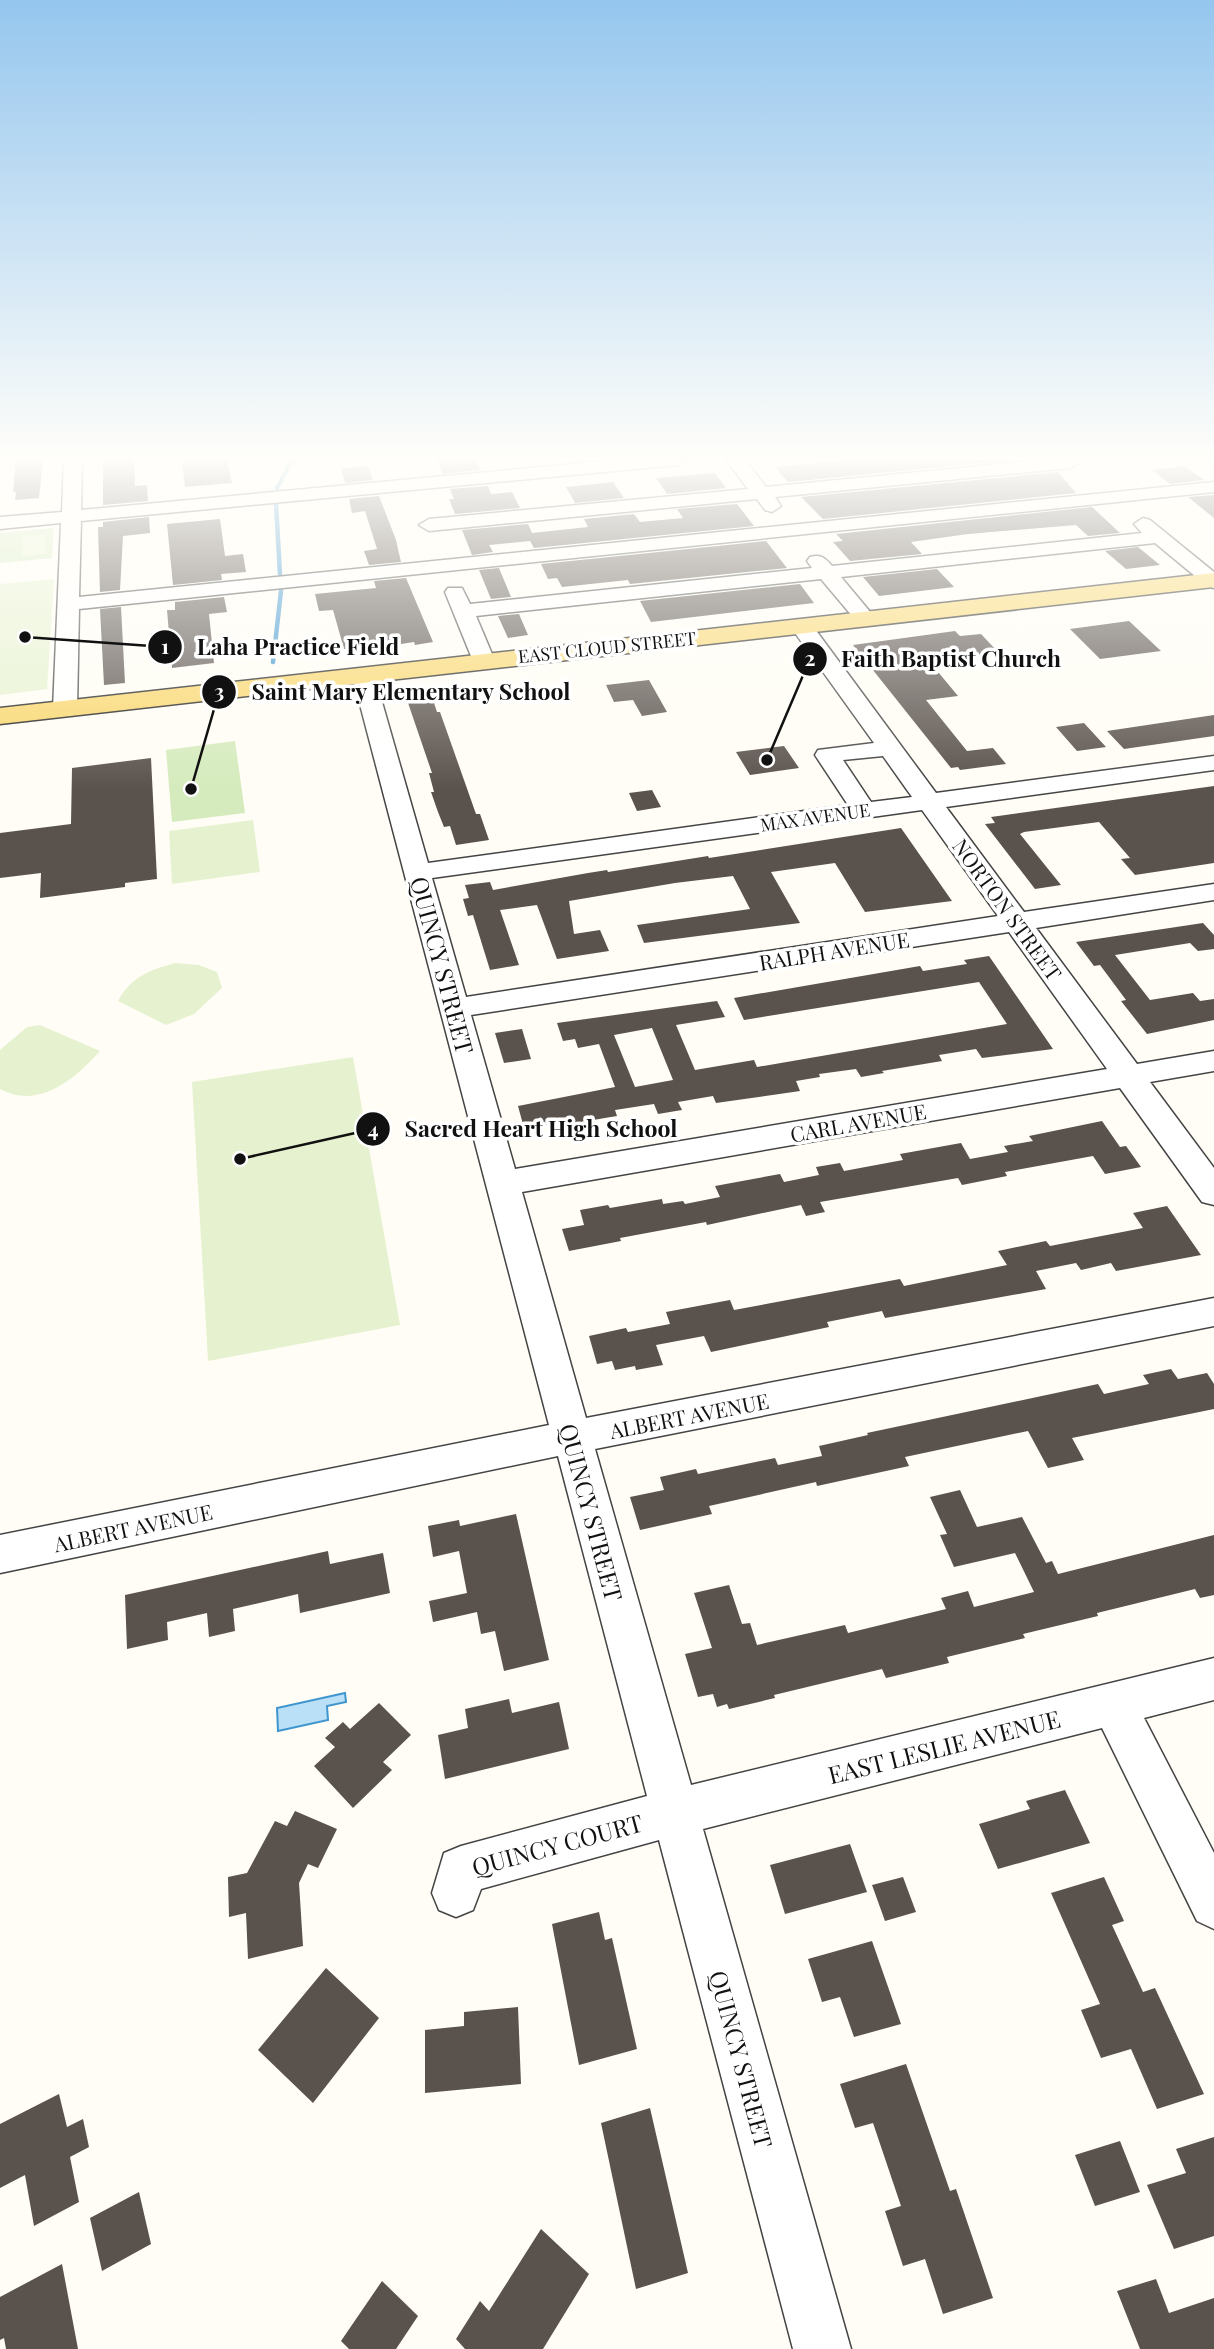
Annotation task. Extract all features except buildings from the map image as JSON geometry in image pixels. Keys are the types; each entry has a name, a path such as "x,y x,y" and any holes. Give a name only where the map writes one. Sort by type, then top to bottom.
{"main road":[{"name":"EAST CLOUD STREET","path":"0,716 484,660 1213,581"}],"street":[{"path":"65,709 71,570"},
{"path":"71,604 400,570"},
{"path":"446,570 484,660"},
{"path":"824,570 864,619"},
{"path":"463,611 858,570"},
{"path":"1199,570 1213,581"},
{"name":"NORTON STREET","path":"801,626 1214,1193"},
{"name":"QUINCY STREET","path":"363,674 822,2349"},
{"path":"864,811 827,755 889,748"},
{"name":"MAX AVENUE","path":"417,872 1214,763"},
{"name":"RALPH AVENUE","path":"454,1008 1214,892"},
{"name":"CARL AVENUE","path":"502,1183 1214,1061"},
{"name":"ALBERT AVENUE","path":"0,1554 572,1437 1214,1312"},
{"name":"EAST LESLIE AVENUE","path":"675,1812 1214,1679"},
{"path":"1114,1704 1214,1904"},
{"name":"QUINCY COURT","path":"456,1892 461,1870 675,1812"}],"green space":[{"path":"54,579 47,689 0,695 0,584"},
{"path":"235,741 245,813 172,822 166,750"},
{"path":"253,820 260,872 172,884 169,831"},
{"path":"175,963 199,965 217,972 222,988 194,1014 166,1025 118,1001 135,980"},
{"path":"40,1025 100,1051 68,1081 42,1094 14,1095 0,1089 0,1050 27,1027"},
{"path":"353,1057 400,1325 208,1361 192,1082"}],"water":[{"path":"345,1693 346,1702 327,1706 328,1720 278,1731 277,1708"}],"waterway":[{"path":"280,570 280,574"},
{"path":"273,662 281,591"}],"place":[{"name":"Laha Practice Field","path":"25,637"},
{"name":"Faith Baptist Church","path":"767,760"},
{"name":"Saint Mary Elementary School","path":"191,789"},
{"name":"Sacred Heart High School","path":"240,1159"}]}
